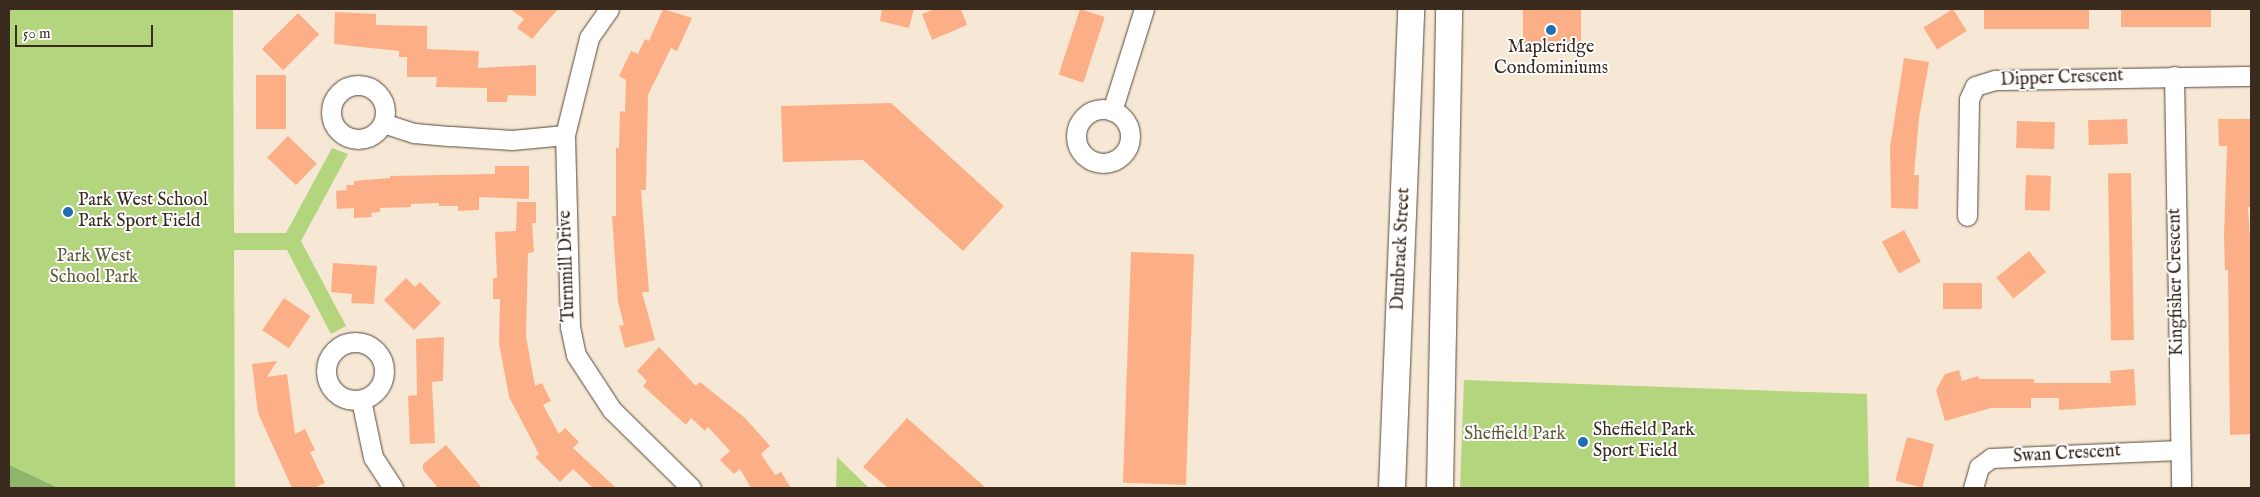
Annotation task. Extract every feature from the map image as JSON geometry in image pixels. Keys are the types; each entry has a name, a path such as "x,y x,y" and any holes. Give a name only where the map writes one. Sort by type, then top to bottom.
{"main road":[{"name":"Dunbrack Street","path":"1392,488 1411,9"},
{"path":"1440,488 1448,9"}],"street":[{"name":"Turnmill Drive","path":"608,9 590,38 565,135 570,328 576,354 612,410 691,488"},
{"path":"1112,110 1144,9"},
{"name":"Kingfisher Crescent","path":"2174,76 2181,488"},
{"name":"Dipper Crescent","path":"1967,216 1969,99 1975,86 1994,80 2251,76"},
{"path":"383,123 414,133 451,136 512,140 565,135"},
{"path":"361,400 373,457 393,488"},
{"name":"Swan Crescent","path":"1973,488 1979,467 1991,458 2180,450"}],"green space":[{"name":"Park West School Park","path":"9,9 233,9 234,233 286,233 332,148 348,154 301,241 346,326 331,334 287,250 234,250 235,488 9,488"},
{"name":"Sheffield Park","path":"1464,380 1867,394 1869,488 1460,488"},
{"path":"837,457 869,488 836,488"},
{"path":"9,465 58,488 9,488"}],"building":[{"path":"510,9 558,9 532,39 517,28 524,19"},
{"path":"663,9 692,18 677,51 671,48 648,95 646,190 641,190 649,292 642,292 655,340 625,348 619,326 624,325 618,302 612,216 616,216 616,148 619,148 620,111 625,112 626,80 619,76 631,51 638,54 645,39 649,41"},
{"path":"882,9 914,9 909,28 880,21"},
{"path":"935,9 961,9 967,25 932,40 922,14"},
{"path":"1080,9 1105,17 1083,83 1059,75"},
{"name":"Mapleridge Condominiums","path":"1523,9 1581,9 1581,51 1523,51"},
{"path":"1953,9 1967,31 1937,50 1923,28"},
{"path":"1984,9 2089,9 2089,29 1984,29"},
{"path":"2121,9 2211,9 2211,27 2121,27"},
{"path":"335,12 376,14 376,25 427,26 427,49 479,51 478,68 536,65 536,96 508,95 507,102 487,102 487,88 436,87 437,77 407,77 407,57 399,57 399,51 334,44"},
{"path":"298,13 319,34 283,70 262,49"},
{"path":"1904,58 1929,62 1919,118 1914,175 1919,175 1918,209 1891,208 1890,148"},
{"path":"256,75 286,75 286,129 256,129"},
{"path":"891,103 1004,206 963,251 863,160 783,162 781,106"},
{"path":"2127,119 2128,144 2089,145 2088,120"},
{"path":"2218,119 2251,119 2251,207 2248,207 2251,253 2251,434 2230,435 2228,270 2225,270 2224,237 2227,146 2219,146"},
{"path":"2017,121 2055,122 2054,149 2016,148"},
{"path":"288,136 317,164 296,185 267,158"},
{"path":"495,166 529,166 529,199 479,197 479,210 458,211 458,206 439,206 439,203 411,204 411,207 380,208 380,212 371,213 372,217 354,218 354,208 337,209 336,191 347,190 346,185 354,185 354,181 390,178 390,176 495,174"},
{"path":"2108,173 2131,173 2134,340 2111,340"},
{"path":"2026,175 2051,176 2050,211 2025,210"},
{"path":"517,202 536,202 536,223 532,223 534,252 528,253 526,336 535,386 542,383 551,401 543,405 559,434 565,428 579,442 573,448 616,488 593,488 573,469 560,482 535,457 539,454 509,397 499,343 500,299 493,299 493,278 497,278 495,232 516,231"},
{"path":"1904,230 1921,262 1899,274 1882,242"},
{"path":"2029,251 2046,272 2013,298 1996,277"},
{"path":"1131,252 1194,254 1186,485 1123,483"},
{"path":"333,263 377,266 374,304 351,303 352,294 331,292"},
{"path":"406,278 415,287 420,282 441,303 414,330 384,300"},
{"path":"1943,283 1982,283 1982,309 1943,309"},
{"path":"284,298 311,316 289,348 262,330"},
{"path":"444,337 443,381 432,382 435,443 410,444 408,396 417,395 416,339"},
{"path":"659,347 696,386 700,382 745,418 770,446 761,454 775,475 781,472 791,488 751,488 740,469 734,474 720,460 730,451 708,427 705,431 691,418 686,425 643,386 647,381 637,371"},
{"path":"277,361 267,377 287,374 295,434 305,429 315,450 310,452 325,483 314,488 292,488 258,413 252,364"},
{"path":"2134,369 2136,405 2059,410 2059,398 2031,398 2031,408 1991,408 1945,421 1936,390 1945,374 1959,370 1962,381 1978,376 1979,379 2034,379 2034,383 2111,383 2110,371"},
{"path":"907,418 986,488 888,488 863,467"},
{"path":"1907,437 1934,444 1922,488 1895,480"},
{"path":"446,445 482,488 438,488 423,470 423,464"}],"place":[{"name":"Mapleridge Condominiums","path":"1551,30"},
{"name":"Park West School Park Sport Field","path":"68,212"},
{"name":"Sheffield Park Sport Field","path":"1583,442"}]}
